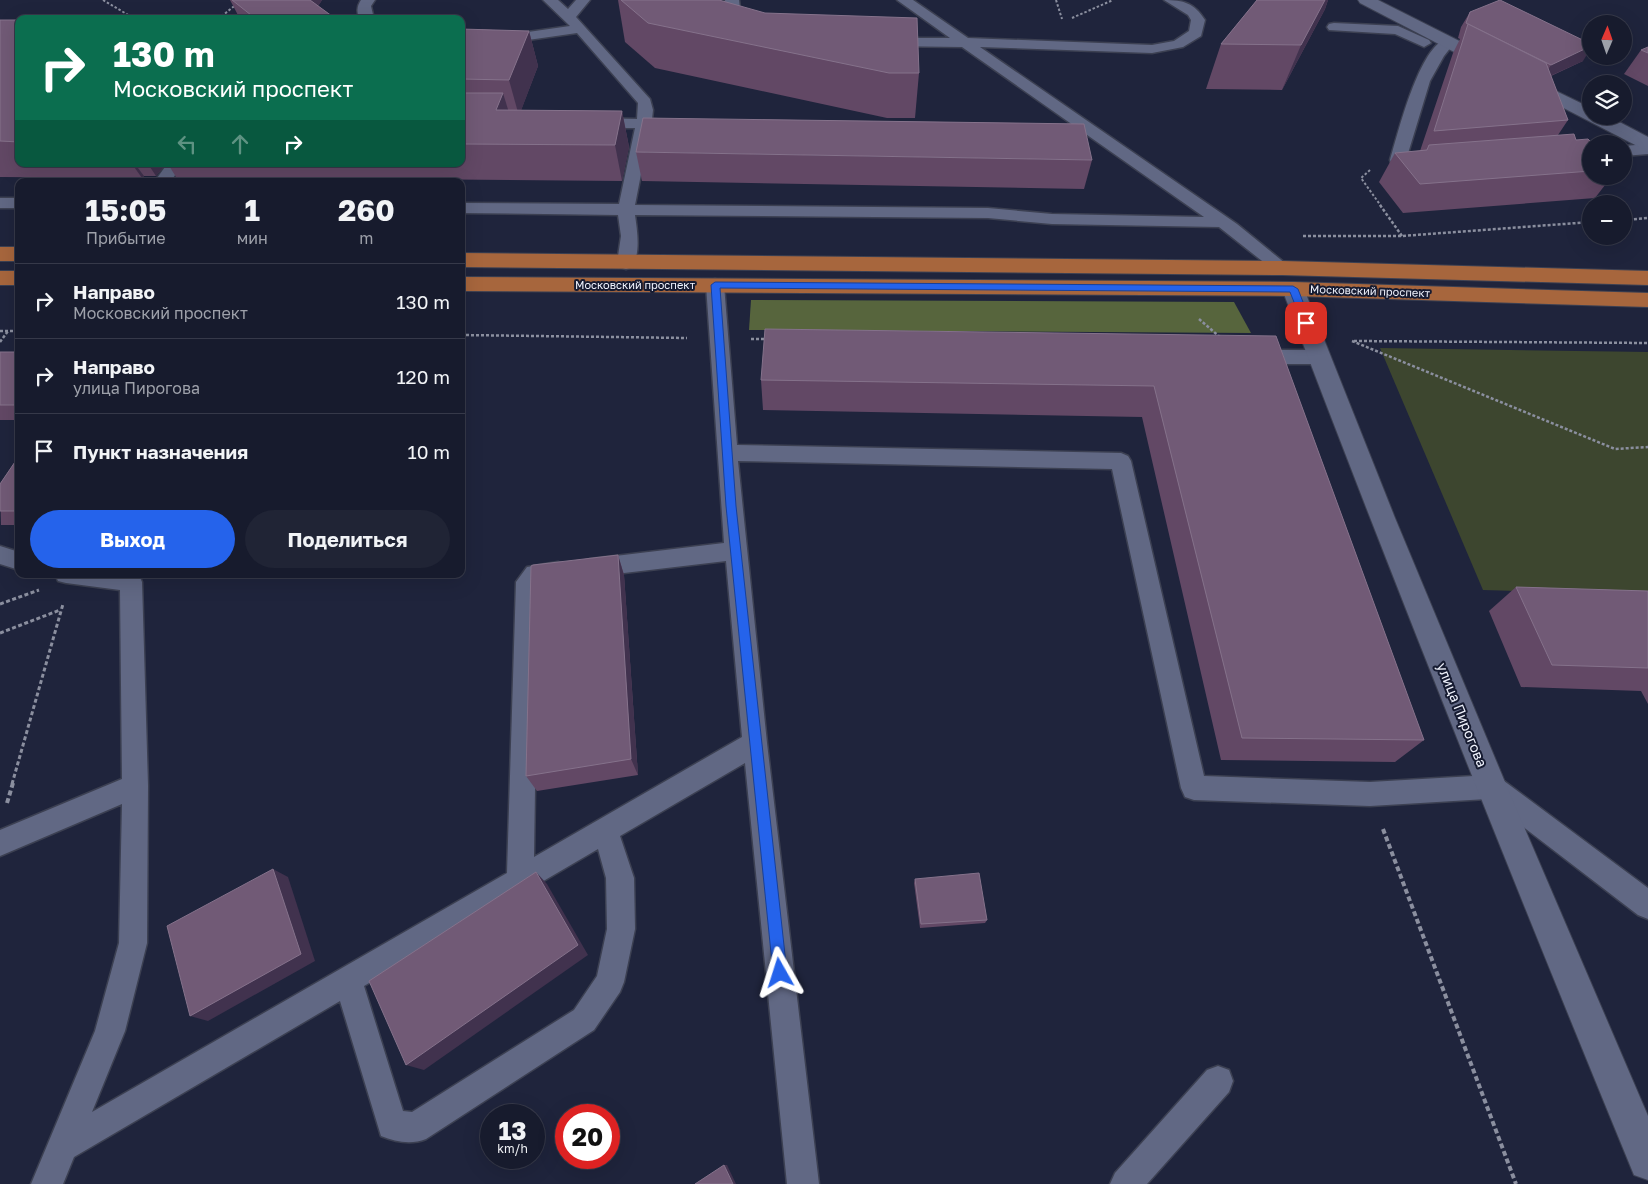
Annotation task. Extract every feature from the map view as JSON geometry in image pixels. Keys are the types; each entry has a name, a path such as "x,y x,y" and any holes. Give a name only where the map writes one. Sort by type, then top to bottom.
{"main road":[{"path":"0,254 15,254"},
{"name":"Московский проспект","path":"465,260 1282,268 1648,278"},
{"name":"улица Пирогова","path":"1282,268 1293,289"},
{"path":"0,278 15,278"},
{"name":"Московский проспект","path":"465,284 1293,289 1648,300"}],"street":[{"path":"1366,0 1582,110"},
{"path":"1611,125 1648,144"},
{"name":"улица Пирогова","path":"1293,289 1382,518 1491,787 1648,1161"}],"lane":[{"path":"365,15 364,6 368,0"},
{"path":"550,0 580,28 645,102 646,110 626,211 629,236 626,263"},
{"path":"568,17 583,0"},
{"path":"732,0 732,10 740,26 752,34 760,36"},
{"path":"904,0 1221,222 1282,268"},
{"path":"870,42 1152,49 1178,44 1196,33 1198,20 1193,12 1172,0"},
{"path":"1334,27 1398,30 1424,43 1448,42"},
{"path":"465,38 510,39 545,36 580,28"},
{"path":"1429,166 1400,168 1398,160 1424,78 1439,50 1448,42"},
{"path":"1414,57 1424,43"},
{"path":"579,123 689,124"},
{"path":"1058,126 1084,126"},
{"path":"1632,150 1648,149"},
{"path":"165,178 173,167"},
{"path":"0,203 15,203"},
{"path":"465,208 988,213 1052,219 1221,222"},
{"path":"715,285 736,551 803,1184"},
{"path":"1234,356 1320,357"},
{"path":"728,453 1121,461 1194,788 1370,794 1491,787 1648,905"},
{"path":"520,880 527,582 535,574 736,551"},
{"path":"0,555 15,560"},
{"path":"47,1184 110,1031 133,943 137,578"},
{"path":"61,1147 755,743"},
{"path":"0,843 135,786"},
{"path":"348,980 392,1125 415,1128 584,1020 610,982 621,929 620,878 605,830"},
{"path":"1126,1184 1218,1081"}],"path":[{"path":"103,0 129,15"},
{"path":"223,15 242,0"},
{"path":"1056,0 1063,22"},
{"path":"1400,168 1368,170 1361,178 1402,236"},
{"path":"1632,219 1648,218"},
{"path":"1298,236 1402,236 1582,223"},
{"path":"0,331 15,331"},
{"path":"0,342 8,331"},
{"path":"465,336 692,338"},
{"path":"750,339 770,339"},
{"path":"1212,342 1222,339"},
{"path":"1648,343 1352,341 1615,448 1648,447"},
{"path":"5,808 60,610 71,578"}],"green space":[{"path":"751,300 1234,302 1251,333 749,330"},
{"path":"1380,348 1648,352 1648,595 1483,590"}],"building":[{"path":"232,0 310,0 331,15 251,15"},
{"path":"621,0 719,0 765,13 917,18 919,73 889,73 648,23"},
{"path":"1257,0 1325,0 1301,45 1221,44"},
{"path":"1500,0 1582,40 1582,50 1551,65 1466,23 1470,12"},
{"path":"0,20 15,20 15,142 0,141"},
{"path":"1468,24 1546,63 1568,120 1434,131"},
{"path":"465,29 529,31 509,80 465,79"},
{"path":"1648,47 1648,53 1641,50"},
{"path":"465,93 503,93 496,110 622,111 615,145 465,144"},
{"path":"643,118 1084,124 1092,160 636,152"},
{"path":"1574,134 1576,140 1582,140 1582,172 1420,184 1395,153 1427,150 1429,145"},
{"path":"765,329 1276,336 1424,740 1242,738 1154,386 761,380"},
{"path":"0,352 15,352 15,405 0,405"},
{"path":"15,462 15,511 0,511 0,484"},
{"path":"618,555 631,759 526,776 531,566"},
{"path":"1516,587 1648,591 1648,668 1552,665"},
{"path":"273,869 301,954 190,1016 167,926"},
{"path":"536,872 578,945 406,1065 369,981"},
{"path":"979,873 987,920 921,924 915,879"},
{"path":"724,1165 733,1184 695,1184"}],"route":[{"path":"780,973 731,506 715,285 1293,289 1306,323"}]}
